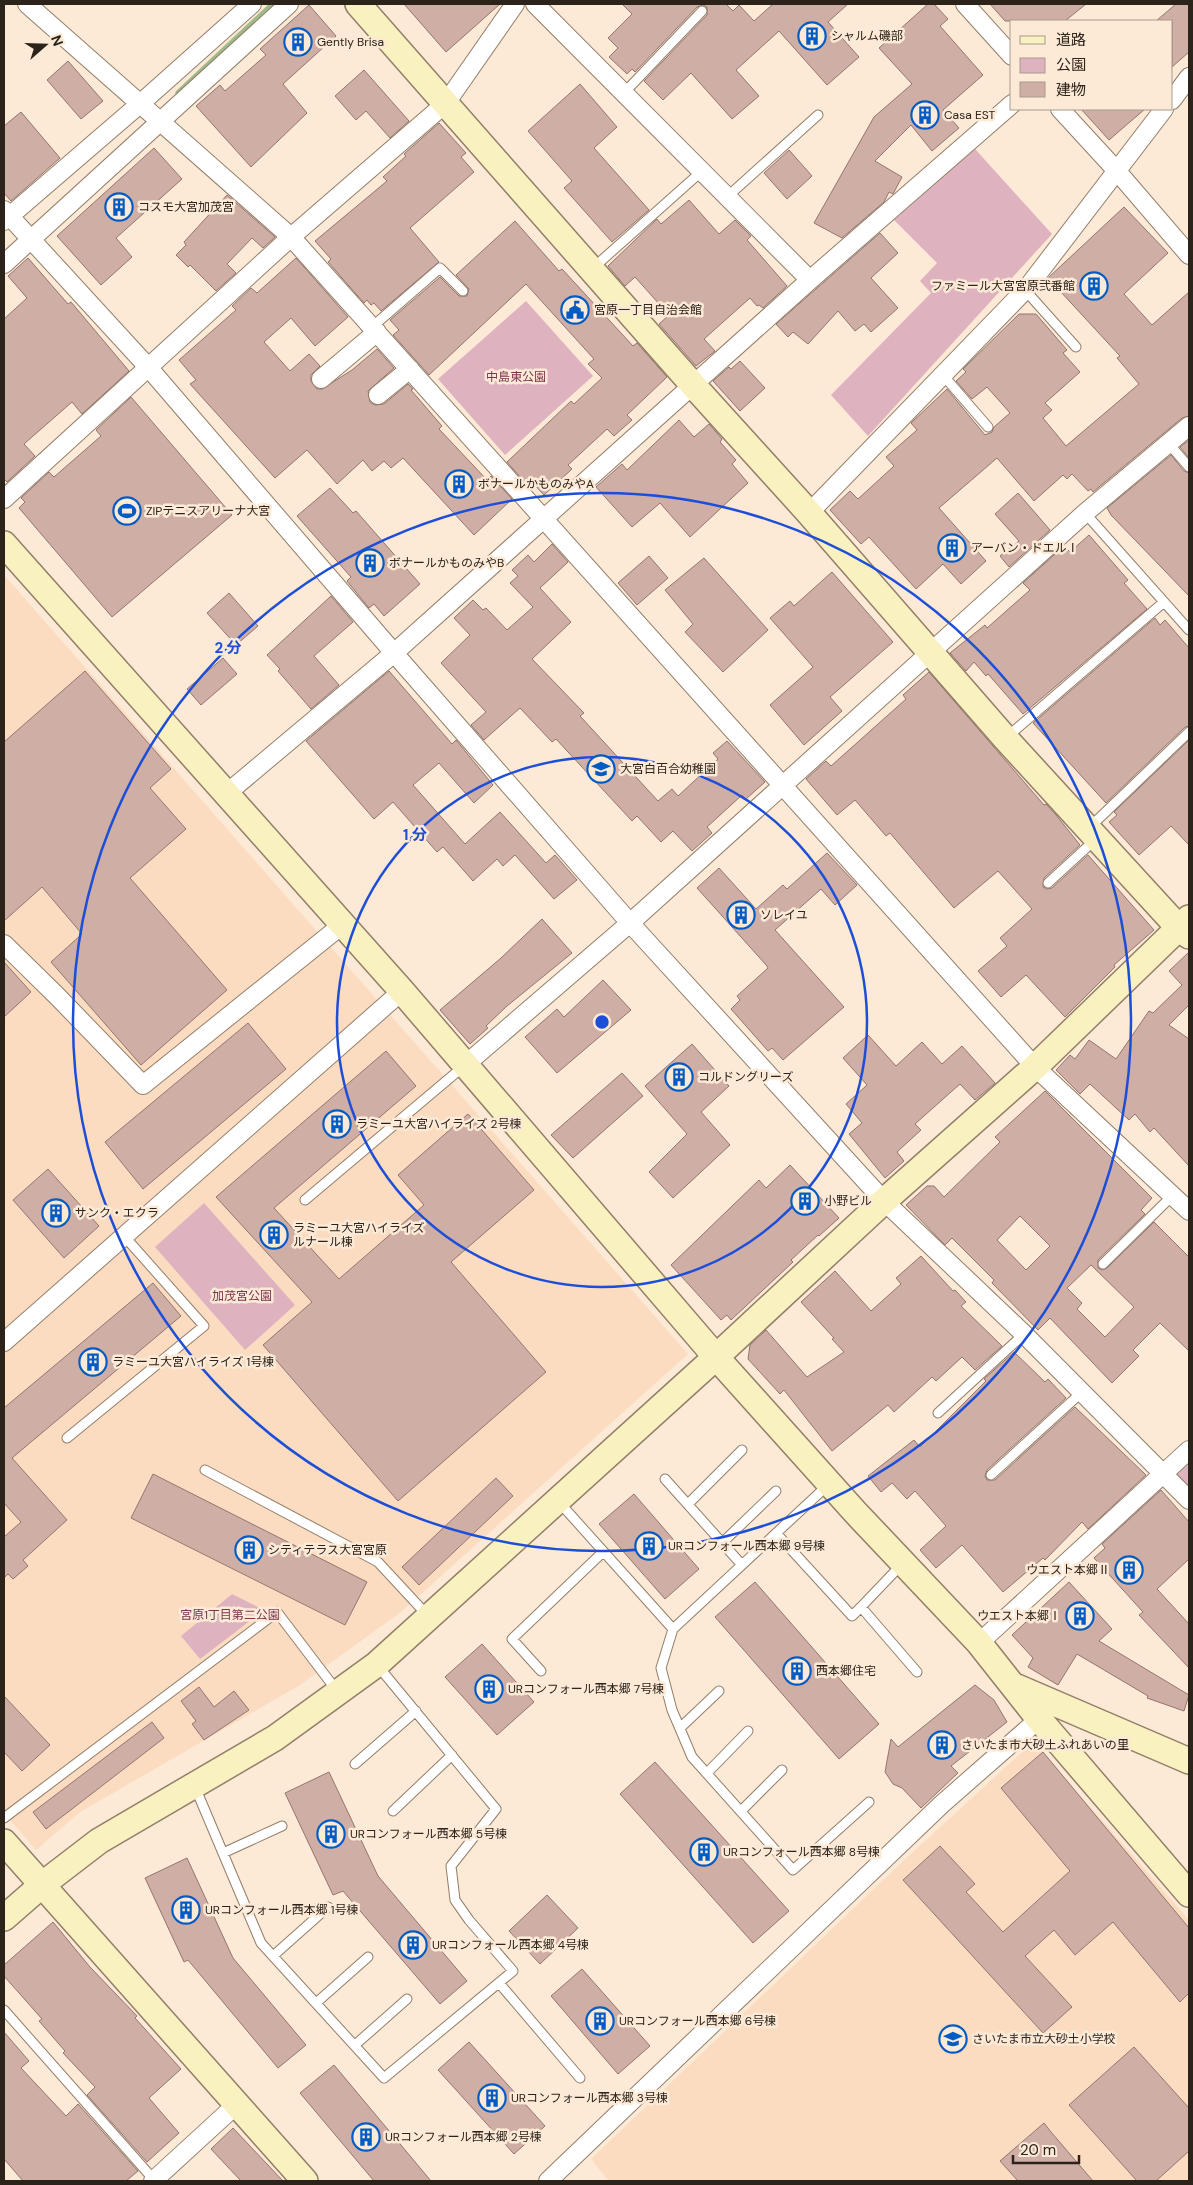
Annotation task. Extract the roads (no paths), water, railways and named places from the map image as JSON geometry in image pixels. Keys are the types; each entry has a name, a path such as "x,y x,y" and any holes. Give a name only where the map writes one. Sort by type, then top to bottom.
{"street":[{"path":"27,4 291,237 1036,1067 1189,1211"},
{"path":"252,4 142,104 8,217 30,238 148,367 394,654 630,924 884,1201 1024,1334 1189,1500"},
{"path":"4,264 30,238 289,4"},
{"path":"4,1918 43,1884 99,1841 275,1738 377,1664 716,1357 884,1201 1036,1067 1186,927 1092,834 1005,738 809,513 693,385 358,4"},
{"path":"4,499 291,237 446,103 515,4"},
{"path":"535,4 810,280"},
{"path":"965,4 1010,54"},
{"path":"1173,99 1189,77"},
{"path":"226,794 394,654 810,280 1010,106"},
{"path":"1061,110 1116,170 1189,255"},
{"path":"809,513 1026,290 1163,110"},
{"path":"321,379 374,330"},
{"path":"378,396 410,369"},
{"path":"464,1065 630,924 1085,513 1189,426"},
{"path":"4,544 402,991 716,1357 829,1484 979,1643 1040,1719 1189,1894"},
{"path":"4,944 58,997 142,1085 342,925"},
{"path":"4,1342 402,991"},
{"path":"979,1643 1189,1450"},
{"path":"1012,1685 1189,1761"},
{"path":"548,2181 935,1811 1040,1719"},
{"path":"4,1842 305,2181"},
{"path":"154,2181 237,2104"}],"lane":[{"path":"624,94 702,11"},
{"path":"727,197 818,115"},
{"path":"592,270 702,171"},
{"path":"374,330 440,268 463,291"},
{"path":"1026,290 1076,346"},
{"path":"943,375 988,427"},
{"path":"1169,444 1189,467"},
{"path":"1085,513 1189,630"},
{"path":"1005,738 1164,602"},
{"path":"1048,882 1189,732"},
{"path":"305,1200 464,1065"},
{"path":"1103,1264 1173,1195"},
{"path":"67,1438 204,1326 125,1237"},
{"path":"938,1414 1024,1334"},
{"path":"992,1476 1082,1392"},
{"path":"688,1504 742,1450"},
{"path":"205,1470 378,1562 430,1618"},
{"path":"664,1479 742,1565"},
{"path":"829,1484 672,1629 661,1668 672,1710 692,1757 793,1870 870,1802"},
{"path":"722,1543 776,1491"},
{"path":"558,1501 672,1629"},
{"path":"776,1533 852,1616 903,1563"},
{"path":"541,1671 512,1639 603,1552"},
{"path":"861,1607 917,1672"},
{"path":"4,1818 277,1612 339,1693"},
{"path":"194,1784 261,1943 384,2078 513,1971 469,1920 455,1900 451,1866 496,1808 377,1664"},
{"path":"680,1728 719,1691"},
{"path":"355,1764 416,1711"},
{"path":"707,1773 748,1731"},
{"path":"393,1811 452,1755"},
{"path":"741,1811 782,1770"},
{"path":"223,1853 282,1826"},
{"path":"273,1956 328,1907"},
{"path":"316,2003 368,1957"},
{"path":"499,1983 580,2078"},
{"path":"355,2046 407,1999"},
{"path":"4,2010 154,2181"}],"waterway":[{"path":"179,93 274,4"}],"place":[{"name":"シャルム磯部","path":"812,36"},
{"name":"Gently Brisa","path":"298,42"},
{"name":"Casa EST","path":"925,115"},
{"name":"コスモ大宮加茂宮","path":"119,207"},
{"name":"ファミール大宮宮原弐番館","path":"1094,286"},
{"name":"宮原一丁目自治会館","path":"575,310"},
{"name":"ボナールかものみやA","path":"459,484"},
{"name":"ZIPテニスアリーナ大宮","path":"127,511"},
{"name":"アーバン・ドエルⅠ","path":"952,548"},
{"name":"ボナールかものみやB","path":"370,563"},
{"name":"大宮白百合幼稚園","path":"601,769"},
{"name":"ソレイユ","path":"741,915"},
{"name":"コルドングリーズ","path":"679,1077"},
{"name":"ラミーユ大宮ハイライズ 2号棟","path":"337,1124"},
{"name":"小野ビル","path":"805,1201"},
{"name":"サンク・エクラ","path":"56,1213"},
{"name":"ラミーユ大宮ハイライズ ルナール棟","path":"274,1235"},
{"name":"ラミーユ大宮ハイライズ 1号棟","path":"93,1362"},
{"name":"URコンフォール西本郷 9号棟","path":"649,1546"},
{"name":"シティテラス大宮宮原","path":"249,1550"},
{"name":"ウエスト本郷Ⅱ","path":"1129,1570"},
{"name":"ウエスト本郷Ⅰ","path":"1080,1616"},
{"name":"西本郷住宅","path":"797,1671"},
{"name":"URコンフォール西本郷 7号棟","path":"489,1689"},
{"name":"さいたま市大砂土ふれあいの里","path":"942,1745"},
{"name":"URコンフォール西本郷 5号棟","path":"331,1834"},
{"name":"URコンフォール西本郷 8号棟","path":"704,1852"},
{"name":"URコンフォール西本郷 1号棟","path":"186,1910"},
{"name":"URコンフォール西本郷 4号棟","path":"413,1945"},
{"name":"URコンフォール西本郷 6号棟","path":"600,2021"},
{"name":"さいたま市立大砂土小学校","path":"953,2039"},
{"name":"URコンフォール西本郷 3号棟","path":"492,2098"},
{"name":"URコンフォール西本郷 2号棟","path":"366,2137"}],"park label":[{"name":"中島東公園","path":"516,377"},
{"name":"加茂宮公園","path":"242,1296"},
{"name":"宮原1丁目第二公園","path":"230,1615"}]}
